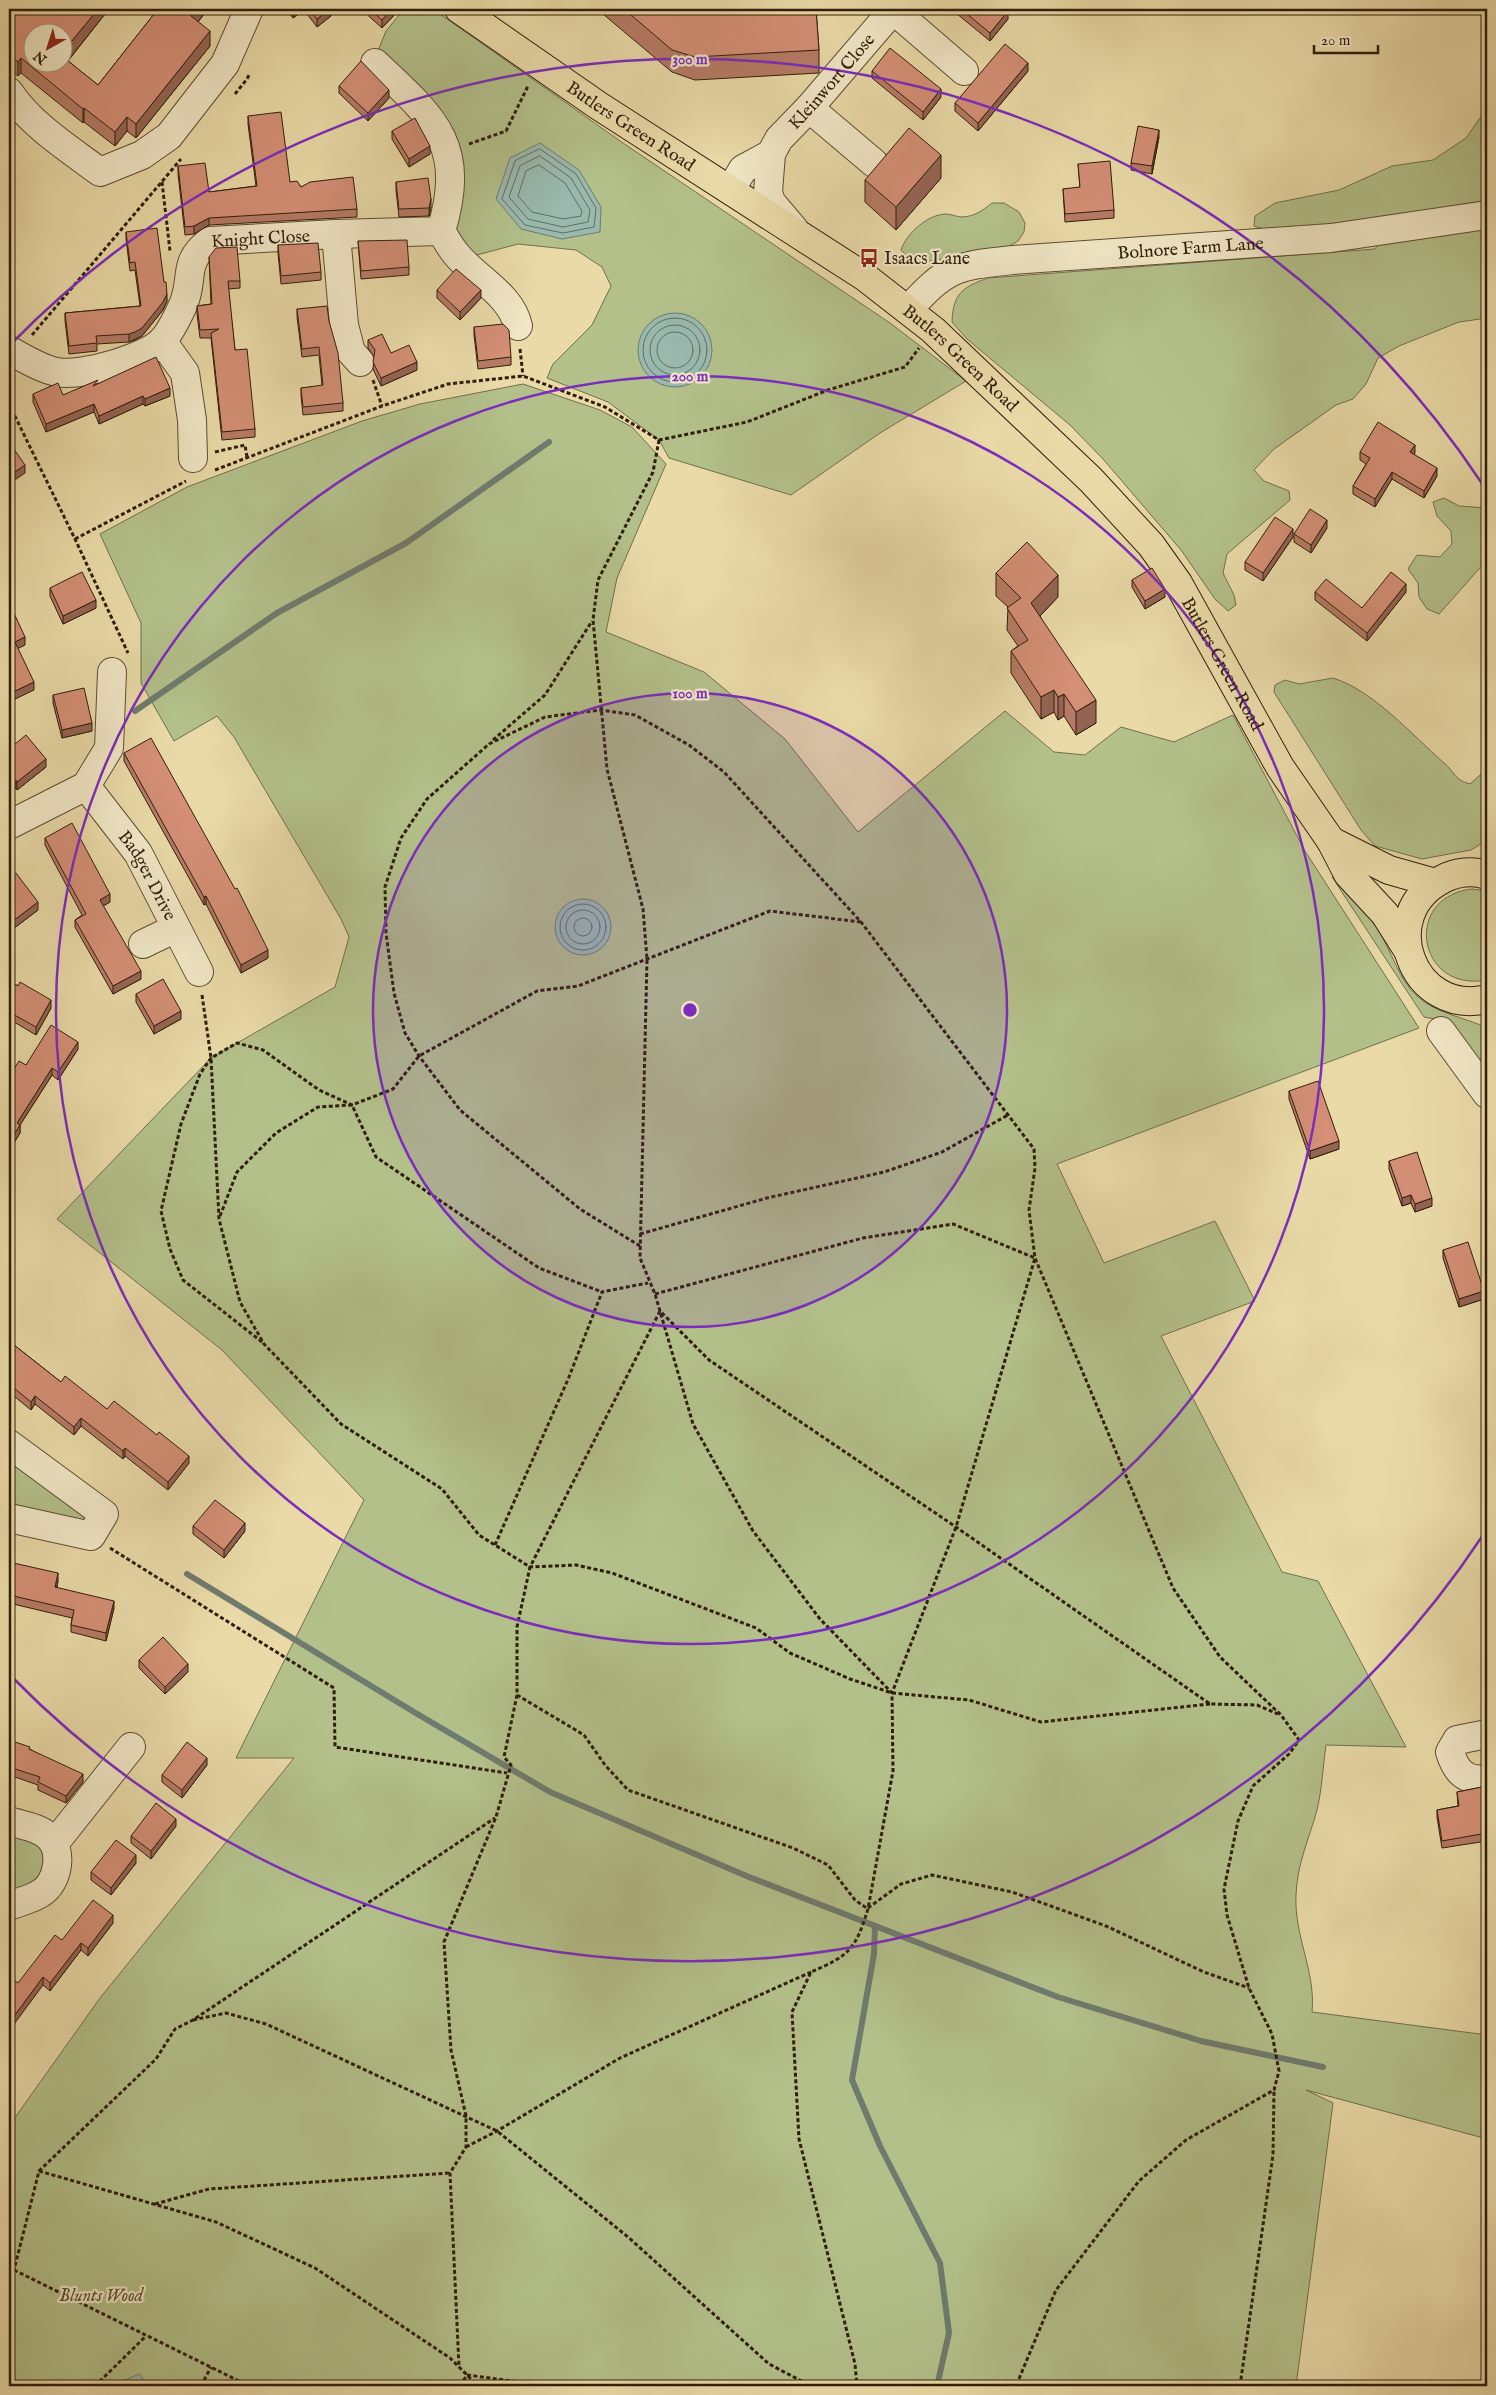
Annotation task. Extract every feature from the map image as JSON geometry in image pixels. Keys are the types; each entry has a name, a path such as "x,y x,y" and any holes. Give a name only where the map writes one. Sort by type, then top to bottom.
{"main road":[{"name":"Butlers Green Road","path":"459,9 599,106 865,276 933,330 1091,480 1151,545 1178,584 1280,767 1331,841 1348,874 1385,914 1407,949"},
{"name":"Butlers Green Road","path":"1331,841 1389,870 1435,883"},
{"path":"1484,1004 1458,1001 1440,994 1425,983 1413,967 1407,949 1406,930 1411,912 1420,896 1435,883 1448,876 1475,874 1487,860"}],"street":[{"path":"9,92 18,107 64,146 100,172 142,155 178,144 225,64 249,9"},
{"name":"Kleinwort Close","path":"799,234 771,202 768,192 771,154 779,139 809,108 893,9 964,71"},
{"path":"375,63 415,100 437,129 448,150 451,179 448,208 441,231 456,254 496,292 516,316 518,326"},
{"path":"809,108 874,163"},
{"name":"Kleinwort Close","path":"731,189 743,169 771,154"},
{"name":"Bolnore Farm Lane","path":"908,310 938,278 971,264 1032,258 1331,238 1487,215"},
{"name":"Knight Close","path":"12,352 58,372 96,369 123,362 150,349 162,341 184,304 193,261 197,251 210,241 336,234 441,231"},
{"name":"Knight Close","path":"336,234 344,325 351,352 360,362"},
{"path":"162,341 185,373 192,420 196,470"},
{"path":"9,825 86,786 109,748 112,672"},
{"name":"Badger Drive","path":"86,786 138,853 199,972"},
{"path":"143,944 176,928"},
{"path":"1441,1030 1487,1094"},
{"path":"9,1444 104,1514 91,1536 9,1518"},
{"path":"1487,1734 1457,1740 1450,1752 1454,1766 1465,1777 1478,1780 1487,1779"},
{"path":"54,1844 131,1747"},
{"path":"9,1821 39,1830 49,1836 54,1844 57,1864 54,1882 41,1894 9,1906"}],"path":[{"path":"229,101 247,80 250,71"},
{"path":"448,150 491,138 506,131 520,105 531,78"},
{"path":"12,352 162,182 178,144"},
{"path":"162,182 172,263 193,261"},
{"path":"75,538 196,470 247,457 382,406 448,384 523,376 605,406 659,440 747,422 828,390 905,367 933,330"},
{"path":"9,404 75,538 134,668 112,672"},
{"path":"659,440 653,472 598,580 593,620 607,769 643,909 647,959 640,1258 660,1311 693,1424 754,1531 820,1619 892,1693"},
{"path":"230,448 245,445 247,457"},
{"path":"593,620 545,695 427,799 401,838 385,887 386,933 394,993 405,1033 419,1056 460,1110 580,1209 640,1246"},
{"path":"489,744 545,717 601,710 635,715 689,745 724,772 861,922 1034,1149 1035,1168 1029,1210 1035,1258 1173,1588 1220,1657 1281,1715 1299,1740 1289,1754 1253,1786 1238,1821 1224,1889 1227,1915 1249,1988 1272,2034 1279,2071 1274,2090 1273,2155 1240,2386"},
{"path":"219,1219 237,1172 276,1133 318,1107 352,1104 393,1090 419,1056 537,991 578,986 770,911 861,922"},
{"path":"199,972 211,1058 219,1219 240,1302 264,1344"},
{"path":"648,1283 602,1292 539,1268 376,1157 352,1104 319,1090 263,1050 237,1043 211,1058 200,1074 181,1124 161,1211 170,1249 183,1280 264,1344 341,1424 442,1489 479,1535 530,1567 576,1565 612,1573 756,1628 790,1653 850,1679 892,1693 969,1700 1041,1722 1210,1704 1258,1706 1281,1715"},
{"path":"640,1234 767,1198 884,1172 942,1152 1008,1116"},
{"path":"654,1294 862,1238 953,1224 1035,1258"},
{"path":"459,2367 450,2173 466,2147 497,2131 620,2058 841,1959 856,1941 868,1909 893,1771 892,1693 956,1527 1035,1258"},
{"path":"495,1545 569,1377 602,1292"},
{"path":"660,1311 709,1360 956,1527 1210,1704"},
{"path":"466,2147 466,2116 451,2050 444,1942 496,1818 511,1765 504,1757 517,1695 517,1627 530,1567 660,1311"},
{"path":"115,1552 334,1688 335,1747 507,1774"},
{"path":"517,1695 584,1735 605,1765 628,1790 793,1848 828,1865 855,1900 868,1909"},
{"path":"9,2277 14,2270 39,2171 156,2059 175,2029 193,2020 496,1818"},
{"path":"868,1909 901,1884 932,1875 1012,1892 1106,1926 1204,1972 1249,1988"},
{"path":"811,1972 792,2012 799,2138 855,2364 857,2386"},
{"path":"193,2020 226,2013 266,2024 497,2131 628,2237 769,2364 811,2386"},
{"path":"1016,2386 1056,2290 1139,2181 1186,2140 1274,2090"},
{"path":"39,2171 216,2222 315,2268 450,2358 478,2386"},
{"path":"154,2204 209,2189 450,2173"},
{"path":"14,2270 249,2386"},
{"path":"95,2386 146,2336"},
{"path":"200,2386 211,2367"},
{"path":"460,2386 467,2375"},
{"path":"467,2375 550,2386"}],"green space":[{"path":"404,9 433,9 623,143 890,323 966,381 880,433 791,495 669,458 659,440 608,402 547,378 553,364 592,325 611,286 602,267 576,250 518,244 473,256 452,223 459,192 377,53 386,31"},
{"path":"1487,108 1487,200 1378,220 1273,232 1254,226 1255,216 1275,203 1339,190 1392,166 1433,160 1466,138"},
{"path":"992,203 1004,203 1019,212 1025,223 1024,232 1018,241 1001,251 930,261 910,259 901,250 912,232 931,218 945,214 960,217 970,216"},
{"path":"1487,224 1487,318 1459,322 1399,346 1378,358 1366,384 1353,399 1336,405 1274,449 1254,470 1264,481 1289,491 1290,500 1227,554 1223,573 1234,595 1236,605 1228,611 1215,599 1181,550 1103,459 1070,425 967,339 952,322 955,304 961,292 988,278 1375,249 1378,244"},
{"name":"Blunts Wood","path":"523,384 600,410 632,427 666,464 617,578 606,632 704,672 785,739 858,832 1005,711 1054,752 1085,755 1121,727 1174,742 1233,715 1305,851 1419,1028 1057,1164 1104,1263 1215,1221 1255,1301 1161,1336 1282,1572 1318,1581 1406,1747 1326,1745 1319,1802 1301,1862 1296,1895 1298,1925 1311,1983 1312,2012 1487,2035 1487,2139 1306,2090 1333,2103 1296,2386 9,2386 9,2126 100,1998 294,1758 236,1758 364,1500 222,1350 57,1219 211,1058 335,987 349,937 341,919 234,737 217,716 174,741 141,683 141,623 100,534 187,487 362,421 420,404"},
{"path":"1444,498 1459,506 1487,508 1487,560 1439,614 1427,609 1419,597 1418,583 1408,569 1417,555 1440,557 1452,544 1451,531 1437,516 1433,502"},
{"path":"1333,678 1363,693 1392,714 1461,780 1470,784 1487,769 1487,840 1471,850 1422,859 1375,846 1361,830 1274,692 1275,685 1285,680 1299,684"},
{"path":"1335,875 1363,909 1383,938 1410,989 1433,1007 1487,1028 1487,1085 1440,1020 1424,1017 1332,877"},
{"path":"1472,889 1487,891 1487,980 1463,980 1445,972 1433,959 1427,942 1428,925 1435,908 1450,896"},
{"path":"9,1444 104,1514 91,1536 9,1518"},
{"path":"9,1831 36,1839 47,1852 47,1878 9,1896"}],"water":[{"path":"540,143 579,170 601,207 600,232 562,239 521,229 496,199 510,158"},
{"path":"675,313 689,316 701,324 709,336 712,350 709,364 701,376 689,384 675,387 661,384 649,376 641,364 638,350 641,336 649,324 661,316"},
{"path":"577,899 589,899 599,903 607,911 611,927 607,943 599,951 589,955 577,955 567,951 559,943 555,933 555,921 559,911 567,903"},
{"path":"139,2374 149,2386 112,2386"}],"building":[{"path":"9,9 98,9 72,41 72,22 22,22 22,59 18,62 9,55"},
{"path":"158,9 197,9 191,16 210,31 136,124 127,117 115,132 83,109 38,72 72,72 72,64 98,85"},
{"path":"309,9 330,9 317,19"},
{"path":"369,9 392,9 382,20"},
{"path":"624,9 816,9 819,50 695,57 672,50"},
{"path":"961,9 1005,9 1008,11 990,33"},
{"path":"1005,44 1028,63 978,123 955,103"},
{"path":"890,48 941,89 923,112 872,71"},
{"path":"361,61 389,90 368,113 339,86"},
{"path":"281,112 290,182 297,181 301,187 310,182 353,177 357,209 209,218 194,226 185,227 178,166 205,163 209,192 257,186 248,116"},
{"path":"415,118 430,146 409,159 392,131"},
{"path":"1138,126 1159,130 1152,166 1131,163"},
{"path":"909,128 941,155 896,207 865,180"},
{"path":"1110,161 1114,210 1065,214 1063,189 1080,187 1078,164"},
{"path":"428,178 431,199 429,208 399,209 396,182"},
{"path":"157,228 167,294 163,302 142,328 135,332 96,336 97,343 69,346 65,313 141,306 135,262 130,263 126,232"},
{"path":"407,240 409,267 361,271 358,241"},
{"path":"318,243 321,272 281,276 278,245"},
{"path":"237,247 240,281 228,281 235,350 247,349 255,429 222,432 211,333 219,329 200,330 197,306 212,304 209,257 216,248"},
{"path":"456,269 481,290 460,312 437,290"},
{"path":"327,306 338,353 343,403 303,407 301,388 323,385 319,347 302,349 297,309"},
{"path":"503,324 509,330 511,357 478,361 474,327"},
{"path":"382,334 391,353 409,345 417,362 381,378 373,362 375,350 368,340"},
{"path":"156,357 170,388 145,399 143,396 99,416 94,404 46,424 33,394 58,383 63,395 98,380 93,386"},
{"path":"1378,422 1415,445 1410,452 1437,468 1424,491 1392,472 1375,499 1353,486 1370,458 1360,452"},
{"path":"9,442 25,465 9,476"},
{"path":"1310,509 1327,520 1311,545 1294,534"},
{"path":"1275,517 1293,529 1263,573 1245,562"},
{"path":"1027,542 1058,575 1031,603 1096,700 1076,712 1064,694 1058,697 1054,690 1041,697 1011,651 1028,640 1007,608 1021,598 996,573"},
{"path":"1152,568 1165,589 1145,601 1132,580"},
{"path":"82,572 96,600 63,616 50,588"},
{"path":"1391,572 1406,584 1367,633 1315,592 1326,579 1362,608"},
{"path":"12,609 25,637 15,642 34,682 9,694 9,610"},
{"path":"84,688 92,723 62,730 53,695"},
{"path":"26,735 46,759 17,782 16,780 9,784 9,749"},
{"path":"151,738 235,889 237,888 268,950 241,965 206,896 204,897 124,753"},
{"path":"72,823 110,894 100,900 141,971 113,986 75,920 86,914 45,838"},
{"path":"16,873 38,902 13,921 9,916 9,879"},
{"path":"163,979 181,1011 154,1026 136,994"},
{"path":"9,980 18,986 20,982 51,1000 36,1027 9,1012"},
{"path":"51,1025 78,1042 58,1072 52,1068 17,1123 20,1125 9,1143 9,1077 19,1061 26,1065"},
{"path":"1318,1081 1339,1141 1310,1151 1289,1091"},
{"path":"1417,1152 1432,1198 1415,1204 1411,1195 1402,1198 1389,1161"},
{"path":"1468,1242 1484,1291 1459,1299 1443,1250"},
{"path":"9,1341 61,1382 65,1376 107,1409 114,1401 157,1435 159,1432 189,1456 168,1482 125,1448 123,1451 81,1418 74,1427 35,1396 31,1402 9,1384"},
{"path":"215,1500 245,1523 224,1550 193,1526"},
{"path":"9,1562 58,1573 55,1587 114,1601 106,1633 71,1625 74,1610 9,1595"},
{"path":"163,1637 188,1664 165,1687 139,1660"},
{"path":"9,1740 30,1747 29,1749 83,1774 66,1796 38,1782 40,1777 9,1767"},
{"path":"187,1742 207,1758 182,1790 162,1775"},
{"path":"1487,1786 1487,1833 1442,1841 1437,1810 1459,1806 1457,1792"},
{"path":"156,1803 176,1819 151,1851 131,1836"},
{"path":"116,1840 136,1855 111,1888 91,1872"},
{"path":"93,1900 113,1915 88,1948 81,1943 50,1983 43,1977 9,2023 9,1981 12,1978 18,1983 55,1935 62,1940"}],"waterway":[{"path":"135,711 277,613 406,543 549,442"},
{"path":"187,1574 550,1792 749,1877 1058,1997 1201,2041 1323,2067"},
{"path":"875,1926 874,1954 852,2080 880,2146 940,2263 949,2333 937,2386"}],"place":[{"name":"Isaacs Lane","path":"869,258"}]}
